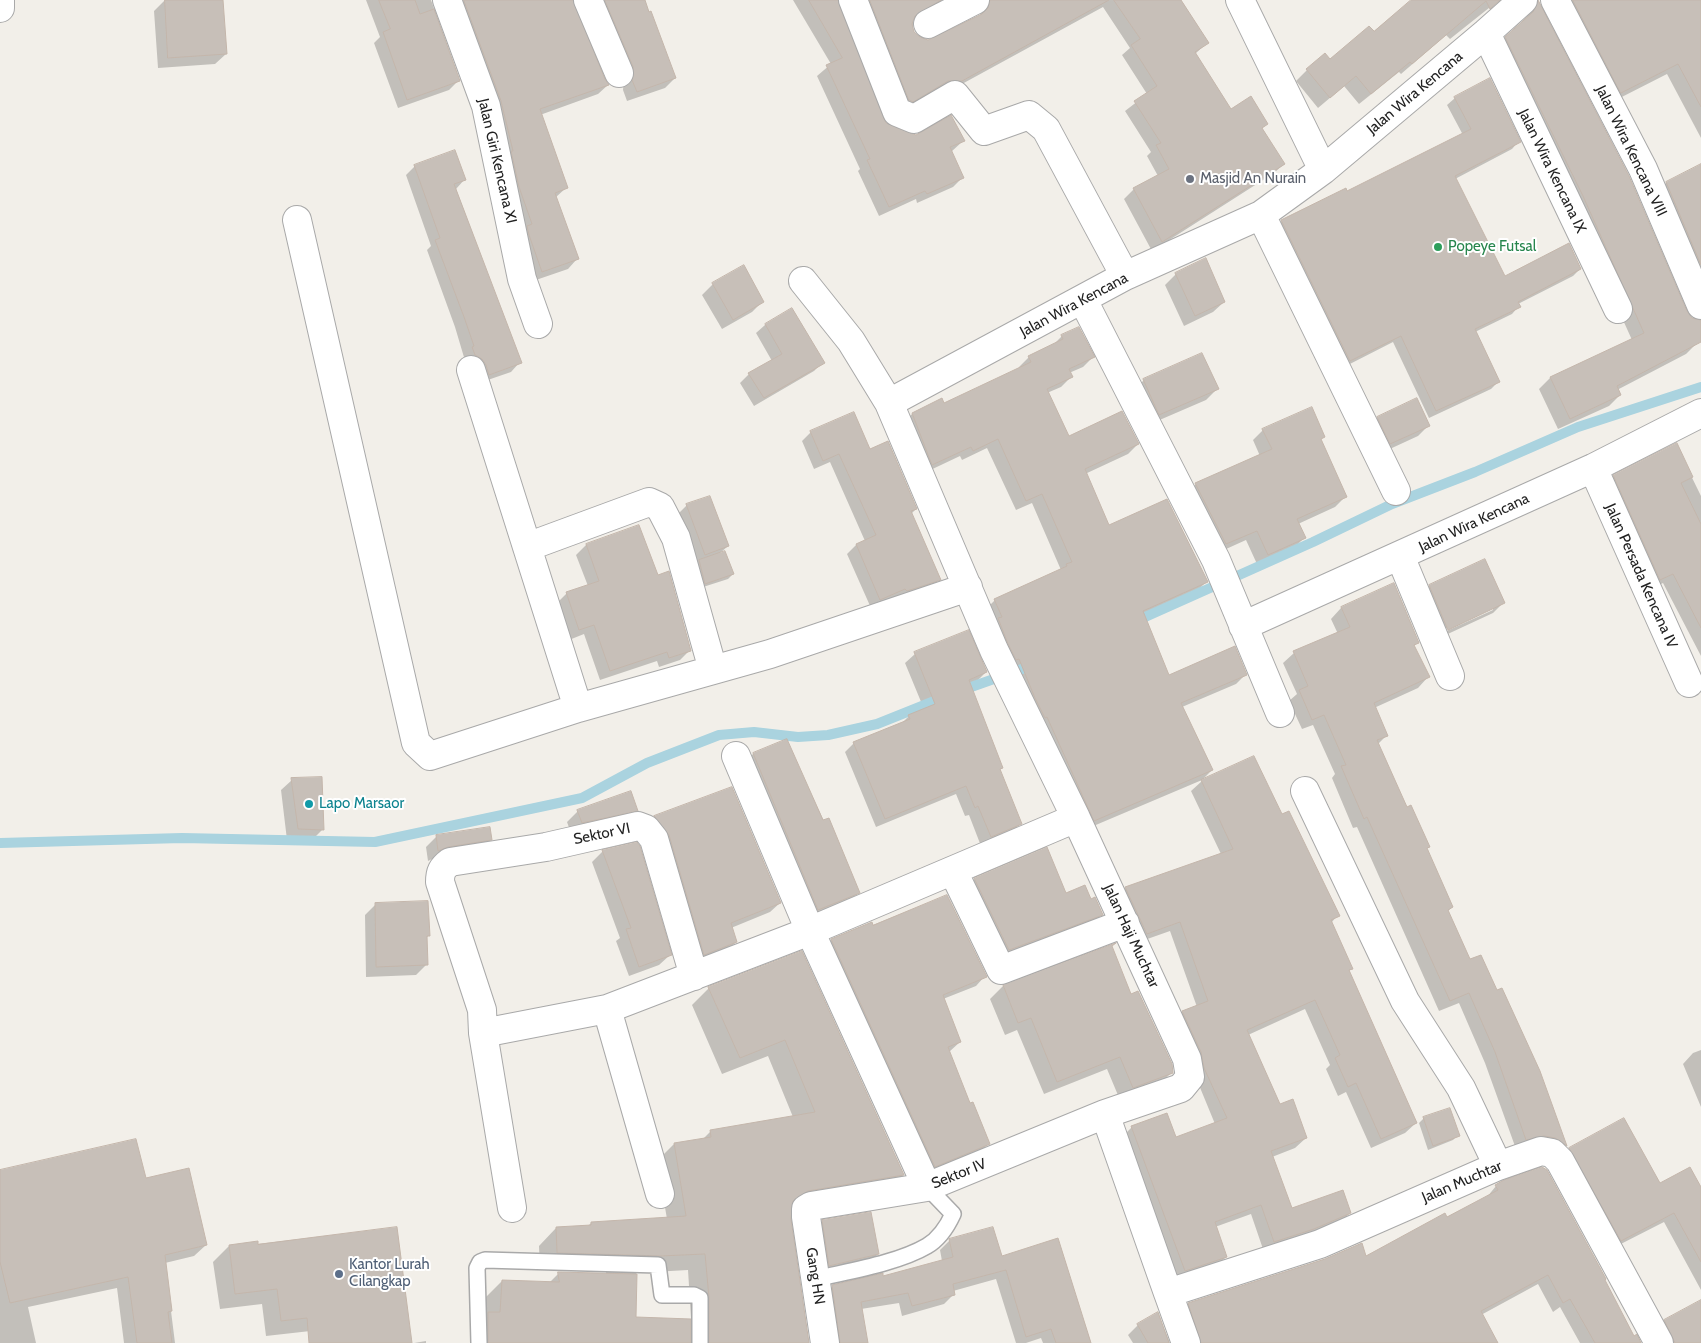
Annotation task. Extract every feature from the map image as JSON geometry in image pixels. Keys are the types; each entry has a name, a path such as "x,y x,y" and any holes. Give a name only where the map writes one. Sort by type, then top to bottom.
{"street":[{"path":"0,0 0,8"},
{"name":"Jalan Giri Kencana XI","path":"447,0 486,106 522,279 538,324"},
{"path":"588,0 619,73"},
{"path":"853,0 897,112 914,118 955,96 984,131 1030,115 1046,129 1125,276"},
{"path":"928,24 975,0"},
{"path":"1240,0 1323,170"},
{"name":"Jalan Wira Kencana","path":"889,403 1084,300 1125,276 1261,215 1323,170 1523,0"},
{"name":"Jalan Wira Kencana VIII","path":"1555,0 1643,169 1701,305"},
{"name":"Jalan Wira Kencana IX","path":"1486,33 1618,309"},
{"path":"1261,215 1396,491"},
{"path":"297,220 416,743 430,756 578,708 770,654 968,587 889,403 851,341 803,281"},
{"path":"1084,300 1221,572 1280,713"},
{"path":"471,370 578,708"},
{"name":"Jalan Wira Kencana","path":"1243,626 1593,468 1701,413"},
{"name":"Jalan Persada Kencana IV","path":"1593,468 1689,683"},
{"path":"527,547 649,502 660,508 676,538 713,670"},
{"path":"1400,556 1450,676"},
{"name":"Jalan Haji Muchtar","path":"968,587 994,650 1076,818 1187,1059 1190,1077 1181,1088 1105,1114"},
{"path":"736,756 810,931 927,1187"},
{"path":"1304,791 1405,1001 1461,1088 1498,1166"},
{"path":"512,1208 483,1033 607,1009 810,931 1076,818"},
{"name":"Sektor VI","path":"483,1033 482,1010 440,882 440,874 450,862 546,847 638,826 646,829 654,839 694,976"},
{"path":"953,871 1001,970 1125,923"},
{"path":"607,1009 660,1194"},
{"path":"1105,1114 1186,1343"},
{"name":"Sektor IV","path":"806,1209 811,1206 927,1187 1105,1114"},
{"name":"Jalan Muchtar","path":"1168,1293 1320,1244 1498,1166 1541,1151 1552,1153 1560,1161 1659,1343"},
{"name":"Gang HN","path":"806,1209 825,1343"}],"lane":[{"path":"816,1279 907,1255 928,1246 946,1229 953,1214 927,1187"},
{"path":"479,1343 477,1268 480,1262 485,1260 658,1266 662,1295 694,1295 700,1298 700,1343"}],"building":[{"path":"165,0 223,0 227,54 168,58"},
{"path":"379,0 415,0 420,14 434,9 460,81 407,100 383,32 390,29"},
{"path":"464,0 573,0 609,85 540,109 568,188 555,193 579,259 542,272 529,235 527,226 532,224 519,187 511,151 513,151 501,101"},
{"path":"605,0 645,0 649,12 651,11 676,78 637,92 632,80 633,67"},
{"path":"809,0 838,0 886,123 916,135 951,115 965,141 950,147 964,178 927,194 925,191 889,207 867,160 870,159 826,65 842,58"},
{"path":"870,0 941,0 915,16 912,24 914,32 928,40 982,14 988,8 990,0 1109,0 962,81 948,81 913,102 909,100"},
{"path":"1114,0 1181,0 1209,43 1195,52 1231,109 1251,96 1268,124 1262,128 1285,164 1162,242 1133,188 1169,169 1156,145 1161,143 1134,101 1157,86 1131,45 1140,39"},
{"path":"1411,0 1500,0 1490,9 1486,1 1412,64 1410,62 1371,94 1356,76 1330,98 1306,69 1325,53 1330,59 1369,26 1374,31"},
{"path":"1538,0 1629,176 1687,311 1692,318 1701,320 1701,342 1617,386 1621,395 1570,419 1550,377 1644,333 1583,196 1505,37 1533,12"},
{"path":"1573,0 1701,0 1701,107 1678,64 1621,93"},
{"path":"1490,78 1521,142 1455,176 1505,276 1569,243 1581,269 1518,302 1521,307 1475,329 1500,382 1436,411 1401,336 1350,361 1281,220 1346,188 1347,191 1471,129 1454,97"},
{"path":"455,150 466,180 454,184 522,363 489,375 486,365 482,359 475,355 472,347 474,346 464,317 435,240 440,238 414,165"},
{"path":"1701,164 1701,265 1666,182"},
{"path":"1206,258 1225,302 1195,316 1175,273"},
{"path":"744,265 764,302 733,320 712,283"},
{"path":"792,308 825,363 764,398 748,373 782,354 765,324"},
{"path":"1079,327 1095,357 1069,369 1073,377 1047,389 1069,436 1122,411 1139,444 1085,469 1109,525 1167,499 1208,582 1143,611 1169,675 1235,646 1247,675 1181,703 1213,770 1094,821 1047,717 1045,718 1035,698 1019,659 1016,660 1008,644 998,618 1002,617 994,599 1072,562 1042,494 1026,501 998,439 973,451 971,447 932,465 912,413 942,398 944,403 1031,362 1028,356 1063,339 1061,335"},
{"path":"1202,353 1219,389 1159,415 1143,379"},
{"path":"1417,398 1430,426 1390,444 1377,417"},
{"path":"1312,407 1325,437 1321,439 1347,497 1297,519 1306,538 1268,555 1257,531 1226,544 1195,483 1272,449 1262,429"},
{"path":"854,412 870,449 888,441 917,509 911,511 941,580 907,591 905,589 880,600 856,544 876,535 839,454 823,461 810,431"},
{"path":"1677,443 1693,477 1681,483 1701,524 1701,628 1673,574 1660,580 1613,475"},
{"path":"710,496 729,546 705,555 686,504"},
{"path":"639,525 658,575 669,571 691,651 669,658 667,652 610,671 594,625 579,630 566,592 599,581 586,544"},
{"path":"725,551 734,574 705,584 699,560"},
{"path":"1485,559 1505,603 1448,630 1429,585"},
{"path":"1394,583 1419,643 1414,645 1430,677 1374,703 1388,736 1377,740 1407,807 1411,805 1430,847 1427,848 1453,907 1448,910 1470,959 1481,955 1497,990 1502,988 1540,1071 1567,1146 1555,1138 1544,1136 1526,1140 1495,1052 1469,993 1450,1001 1367,817 1364,819 1341,766 1346,765 1324,715 1312,720 1299,690 1308,686 1293,651 1350,627 1341,607"},
{"path":"969,630 987,672 969,680 1003,768 1000,769 1022,824 991,837 978,806 975,808 966,786 885,819 853,742 910,719 908,715 935,704 914,652"},
{"path":"787,739 823,820 829,818 860,893 818,910 753,753"},
{"path":"1254,756 1282,814 1289,811 1340,916 1331,920 1353,969 1349,970 1417,1123 1381,1139 1356,1083 1348,1087 1335,1058 1340,1055 1315,1000 1247,1030 1280,1104 1293,1099 1307,1138 1271,1151 1292,1208 1343,1190 1351,1213 1314,1229 1274,1242 1261,1205 1215,1222 1227,1257 1185,1271 1131,1126 1167,1113 1176,1137 1227,1118 1204,1068 1201,1052 1182,1011 1208,1001 1180,922 1147,934 1125,887 1233,849 1201,780"},
{"name":"Lapo Marsaor","path":"322,777 324,830 298,829 291,778"},
{"path":"732,787 781,903 731,923 737,942 704,955 669,835 654,816"},
{"path":"631,791 638,811 582,823 577,810"},
{"path":"490,827 492,840 448,847 438,851 436,835"},
{"path":"637,842 640,846 672,955 639,967 626,929 631,928 602,850"},
{"path":"1047,847 1066,893 1085,885 1091,899 1095,897 1103,915 1009,950 974,878"},
{"path":"947,895 987,977 943,995 961,1042 948,1047 970,1103 973,1102 990,1144 935,1167 831,939 872,922 873,925"},
{"path":"428,901 430,936 427,936 428,965 376,967 375,903"},
{"path":"1116,943 1112,946 1131,994 1138,991 1172,1064 1173,1073 1133,1088 1120,1057 1057,1082 1031,1018 1018,1023 1003,985"},
{"path":"802,951 904,1175 808,1191 793,1201 791,1219 809,1343 709,1343 709,1298 705,1254 661,1256 557,1253 556,1227 591,1225 591,1222 686,1216 674,1143 711,1137 710,1130 815,1112 785,1040 740,1058 708,987"},
{"path":"1450,1108 1460,1136 1433,1146 1423,1117"},
{"path":"1624,1118 1660,1183 1690,1167 1701,1187 1701,1262 1674,1213 1621,1241 1569,1148"},
{"path":"136,1139 146,1178 189,1168 207,1245 165,1255 172,1311 168,1312 172,1343 137,1343 128,1277 10,1303 0,1262 0,1170"},
{"path":"1542,1167 1547,1170 1606,1279 1634,1336 1637,1334 1641,1343 1595,1343 1570,1299 1563,1303 1548,1275 1481,1311 1498,1343 1201,1343 1188,1303 1325,1259 1362,1243 1366,1256 1445,1213 1447,1217 1498,1190 1495,1185 1504,1180"},
{"path":"871,1212 879,1254 829,1266 822,1220"},
{"name":"Kantor Lurah Cilangkap","path":"397,1227 412,1343 309,1343 307,1318 281,1321 277,1289 235,1294 229,1245 258,1241 258,1244"},
{"path":"993,1227 1002,1256 1058,1238 1091,1343 1056,1343 1051,1329 1026,1337 1006,1270 953,1284 955,1295 912,1306 908,1293 861,1302 868,1343 840,1343 832,1285 883,1273 883,1276 953,1257 949,1239"},
{"path":"558,1272 637,1274 636,1317 691,1319 691,1343 488,1343 488,1312 500,1312 502,1280 559,1282"},
{"path":"1701,1300 1701,1343 1675,1343 1664,1320"},
{"path":"1158,1312 1169,1343 1148,1343 1137,1324"}],"waterway":[{"path":"1134,622 1313,542 1392,504 1475,472 1578,427 1701,387"},
{"path":"960,691 1036,664"},
{"path":"0,843 182,838 375,842 582,798 647,763 719,735 754,732 798,737 828,735 877,724 947,696"}],"place":[{"name":"Masjid An Nurain","path":"1190,179"},
{"name":"Popeye Futsal","path":"1438,247"},
{"name":"Lapo Marsaor","path":"309,804"},
{"name":"Kantor Lurah Cilangkap","path":"339,1274"}]}
